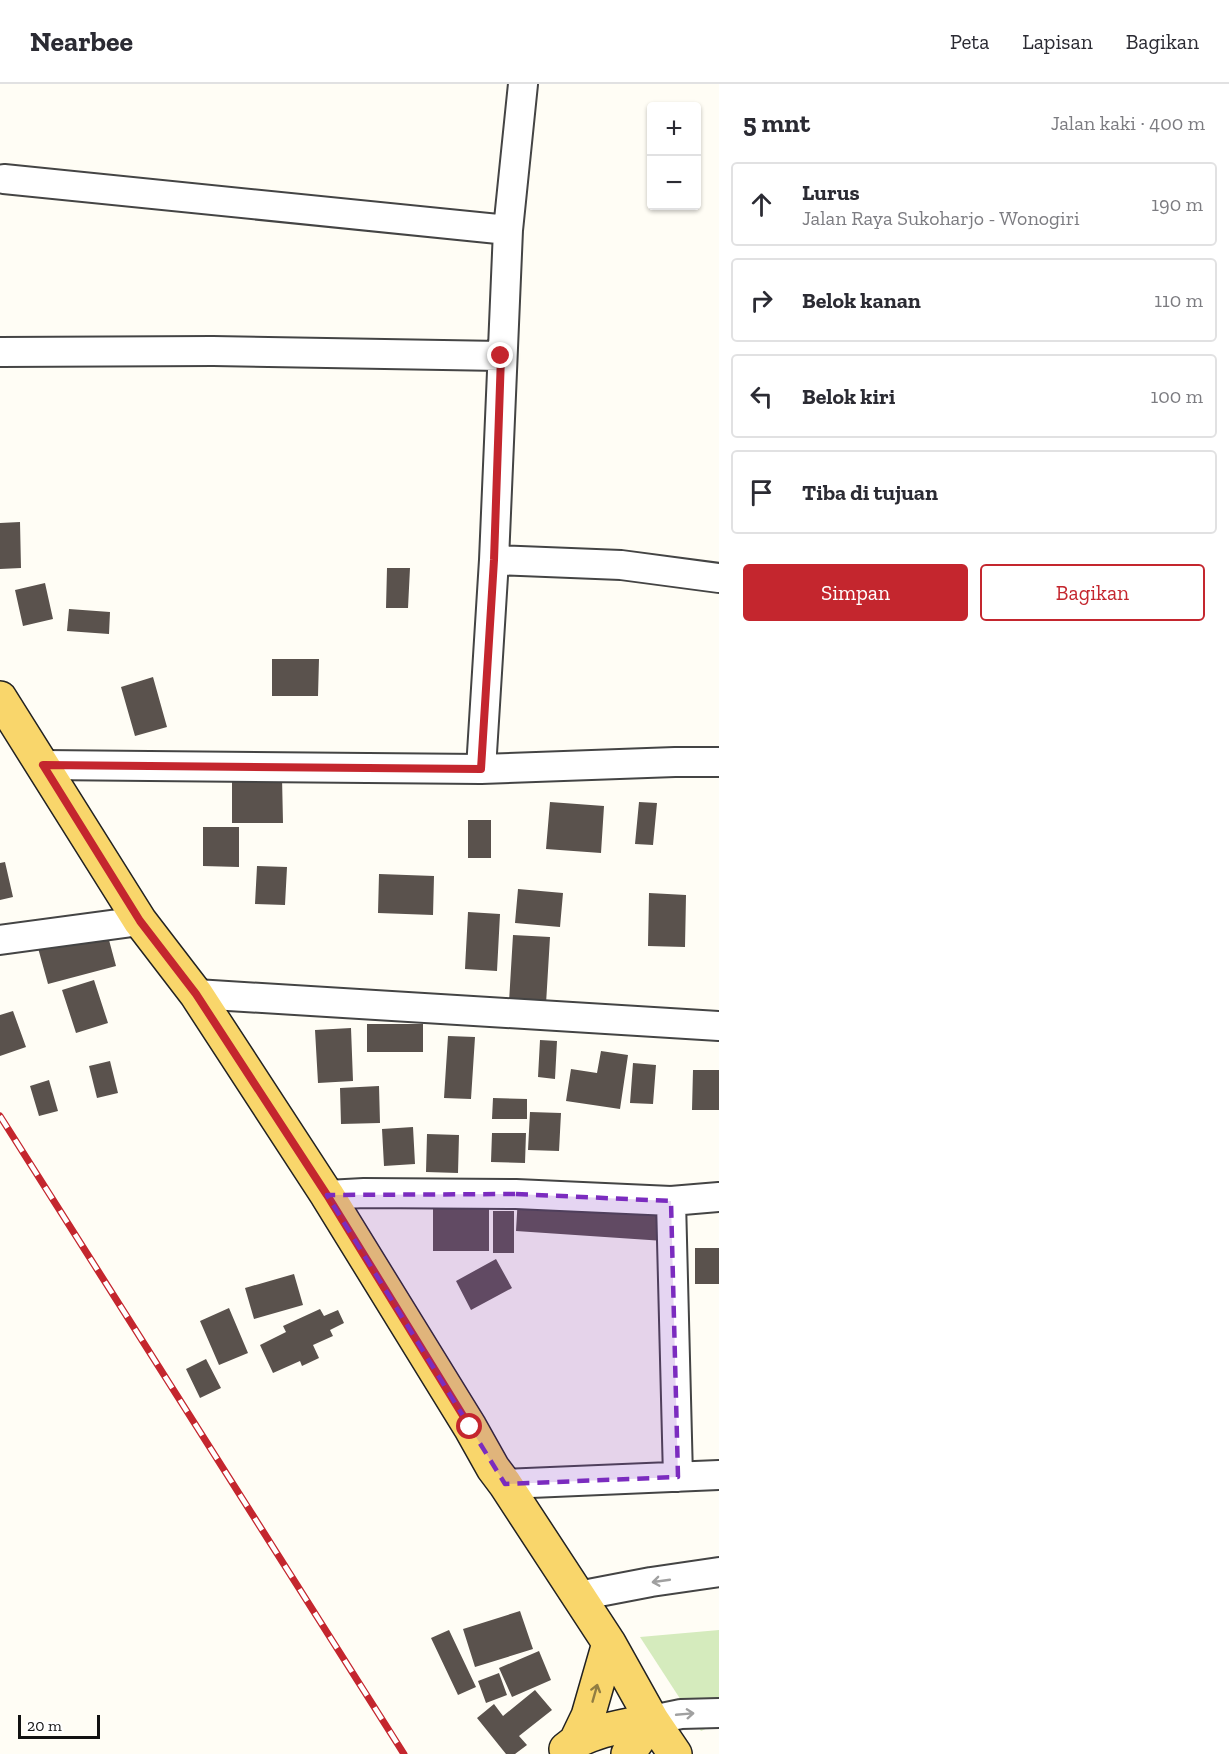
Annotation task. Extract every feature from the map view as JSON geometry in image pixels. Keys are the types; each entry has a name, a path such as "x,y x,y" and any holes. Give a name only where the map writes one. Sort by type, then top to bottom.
{"main road":[{"path":"0,698 140,921 196,994 327,1195 493,1468 609,1643 652,1720 675,1754"},
{"path":"568,1747 588,1716 609,1643"},
{"path":"568,1747 602,1731 652,1720"},
{"path":"628,1754 652,1720"}],"street":[{"path":"481,769 494,560 508,230 523,84"},
{"path":"4,178 508,230"},
{"path":"0,352 213,351 501,356"},
{"path":"494,560 621,565 719,578"},
{"path":"43,765 481,769 719,762"},
{"path":"0,940 140,921"},
{"path":"196,994 719,1026"},
{"path":"327,1195 364,1193 516,1194 670,1201 719,1197"},
{"path":"670,1201 678,1477"},
{"path":"505,1484 719,1474"},
{"path":"579,1596 719,1572"},
{"path":"652,1720 681,1714 719,1713"}],"highlighted area":[{"path":"516,1194 671,1201 678,1477 505,1484 327,1195"}],"green space":[{"path":"719,1630 719,1723 701,1731 640,1637"}],"building":[{"path":"20,522 21,568 0,569 0,523"},
{"path":"387,568 410,568 408,608 386,608"},
{"path":"45,583 53,619 23,626 15,590"},
{"path":"69,609 110,612 109,634 67,631"},
{"path":"272,659 319,659 318,696 272,696"},
{"path":"153,677 167,727 135,736 121,687"},
{"path":"282,777 283,823 232,823 232,778"},
{"path":"550,802 604,806 601,853 546,849"},
{"path":"639,802 657,803 653,845 635,844"},
{"path":"468,820 491,820 491,858 468,858"},
{"path":"203,827 239,827 239,867 203,866"},
{"path":"5,862 13,897 0,900 0,863"},
{"path":"257,866 287,867 285,905 255,904"},
{"path":"379,874 434,876 433,915 378,913"},
{"path":"518,889 563,893 560,927 515,923"},
{"path":"649,893 686,895 685,947 648,946"},
{"path":"468,912 500,914 497,971 465,969"},
{"path":"106,929 116,966 48,984 38,948"},
{"path":"513,935 550,937 546,1004 509,1002"},
{"path":"94,980 108,1023 76,1033 62,990"},
{"path":"13,1011 26,1047 0,1056 0,1015"},
{"path":"367,1024 423,1024 423,1052 367,1052"},
{"path":"351,1028 353,1081 318,1083 315,1030"},
{"path":"448,1036 475,1037 471,1099 444,1098"},
{"path":"540,1040 557,1041 555,1079 538,1077"},
{"path":"601,1051 628,1055 620,1109 566,1101 571,1069 597,1073"},
{"path":"110,1061 118,1093 97,1098 89,1066"},
{"path":"633,1063 656,1065 653,1104 630,1103"},
{"path":"693,1070 719,1070 719,1110 692,1110"},
{"path":"49,1080 58,1111 39,1116 30,1086"},
{"path":"379,1086 380,1123 341,1124 340,1088"},
{"path":"493,1098 527,1099 527,1119 492,1119"},
{"path":"530,1112 561,1113 559,1151 528,1150"},
{"path":"413,1127 415,1164 384,1166 382,1129"},
{"path":"492,1133 526,1133 525,1163 491,1162"},
{"path":"427,1134 459,1135 458,1173 426,1172"},
{"path":"518,1196 666,1206 664,1241 516,1231"},
{"path":"489,1207 489,1251 433,1251 433,1208"},
{"path":"493,1211 514,1211 514,1253 493,1253"},
{"path":"695,1248 719,1248 719,1284 695,1284"},
{"path":"496,1259 512,1288 471,1310 456,1281"},
{"path":"294,1274 303,1305 254,1319 245,1288"},
{"path":"229,1308 248,1353 219,1365 200,1321"},
{"path":"320,1309 324,1316 338,1310 344,1323 330,1330 333,1336 313,1345 319,1358 302,1366 300,1361 273,1373 260,1345 286,1332 283,1326"},
{"path":"206,1359 221,1388 200,1398 186,1369"},
{"path":"520,1611 533,1649 475,1667 463,1629"},
{"path":"449,1630 476,1687 458,1695 431,1638"},
{"path":"539,1651 551,1680 512,1697 499,1668"},
{"path":"499,1673 507,1695 486,1703 478,1681"},
{"path":"535,1690 552,1710 519,1736 527,1745 515,1754 506,1754 477,1718 494,1704 503,1716"}],"railway":[{"path":"0,1116 404,1754"}],"route":[{"path":"470,1427 327,1195 196,994 140,921 43,765 481,769 494,560 501,356"}]}
